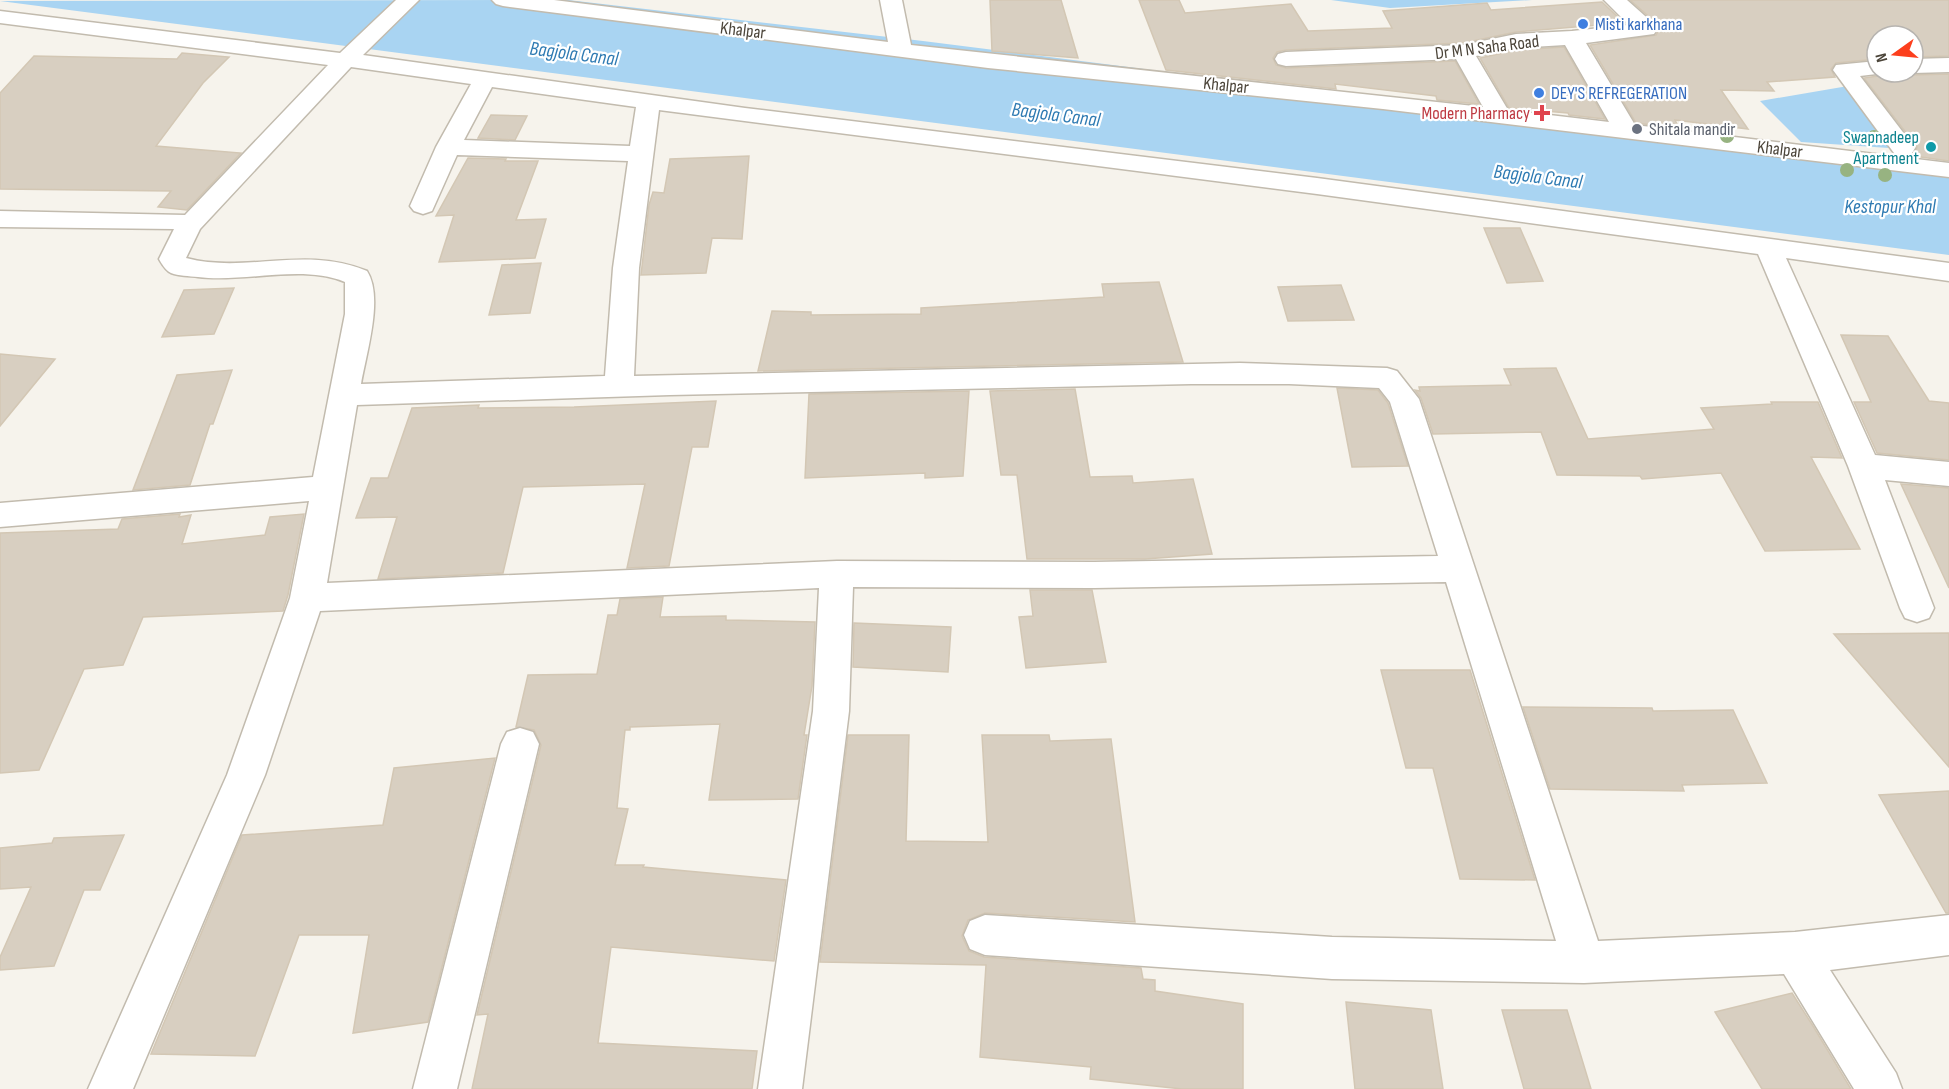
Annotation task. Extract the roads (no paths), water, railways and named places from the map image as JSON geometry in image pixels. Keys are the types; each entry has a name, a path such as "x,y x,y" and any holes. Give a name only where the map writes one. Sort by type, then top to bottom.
{"street":[{"path":"110,1089 246,775 307,598 359,314 360,289 357,277 344,270 285,267 204,270 178,266 172,259 189,226 345,60 408,0"},
{"name":"Khalpar","path":"503,0 901,50 1626,130 1949,170"},
{"path":"891,0 901,50"},
{"name":"Dr M N Saha Road","path":"1286,59 1463,52 1516,41 1572,38 1646,29 1615,0"},
{"path":"0,17 345,60 648,102 1317,186 1949,272"},
{"path":"1572,38 1626,130"},
{"path":"1463,52 1500,116"},
{"path":"1925,66 1949,65"},
{"path":"1865,69 1844,70 1903,148"},
{"path":"423,206 448,147 485,79"},
{"path":"619,385 626,268 648,102"},
{"path":"448,147 642,154"},
{"path":"0,219 178,220 189,226"},
{"path":"1768,247 1864,466 1917,608"},
{"path":"345,395 619,385 1164,375 1342,375 1387,378 1404,399 1456,569 1584,962"},
{"path":"1864,466 1949,474"},
{"path":"0,515 326,488"},
{"path":"307,598 837,574 1094,574 1456,569"},
{"path":"780,1089 831,711 837,574"},
{"path":"435,1089 520,744"},
{"path":"985,935 1332,958 1584,962 1795,953 1949,935"},
{"path":"1795,953 1880,1089"}],"water":[{"name":"Kestopur Khal","path":"568,0 923,41 1949,171 1949,255 0,1"},
{"path":"1331,0 1532,0 1390,8"},
{"path":"1848,86 1889,148 1801,142 1760,101"}],"place":[{"name":"Misti karkhana","path":"1583,24"},
{"name":"DEY'S REFREGERATION","path":"1539,93"},
{"name":"Modern Pharmacy","path":"1542,113"},
{"name":"Shitala mandir","path":"1637,129"},
{"name":"Swapnadeep Apartment","path":"1931,147"}],"water label":[{"name":"Bagjola Canal","path":"574,53"},
{"name":"Bagjola Canal","path":"1056,114"},
{"name":"Bagjola Canal","path":"1538,176"}]}
